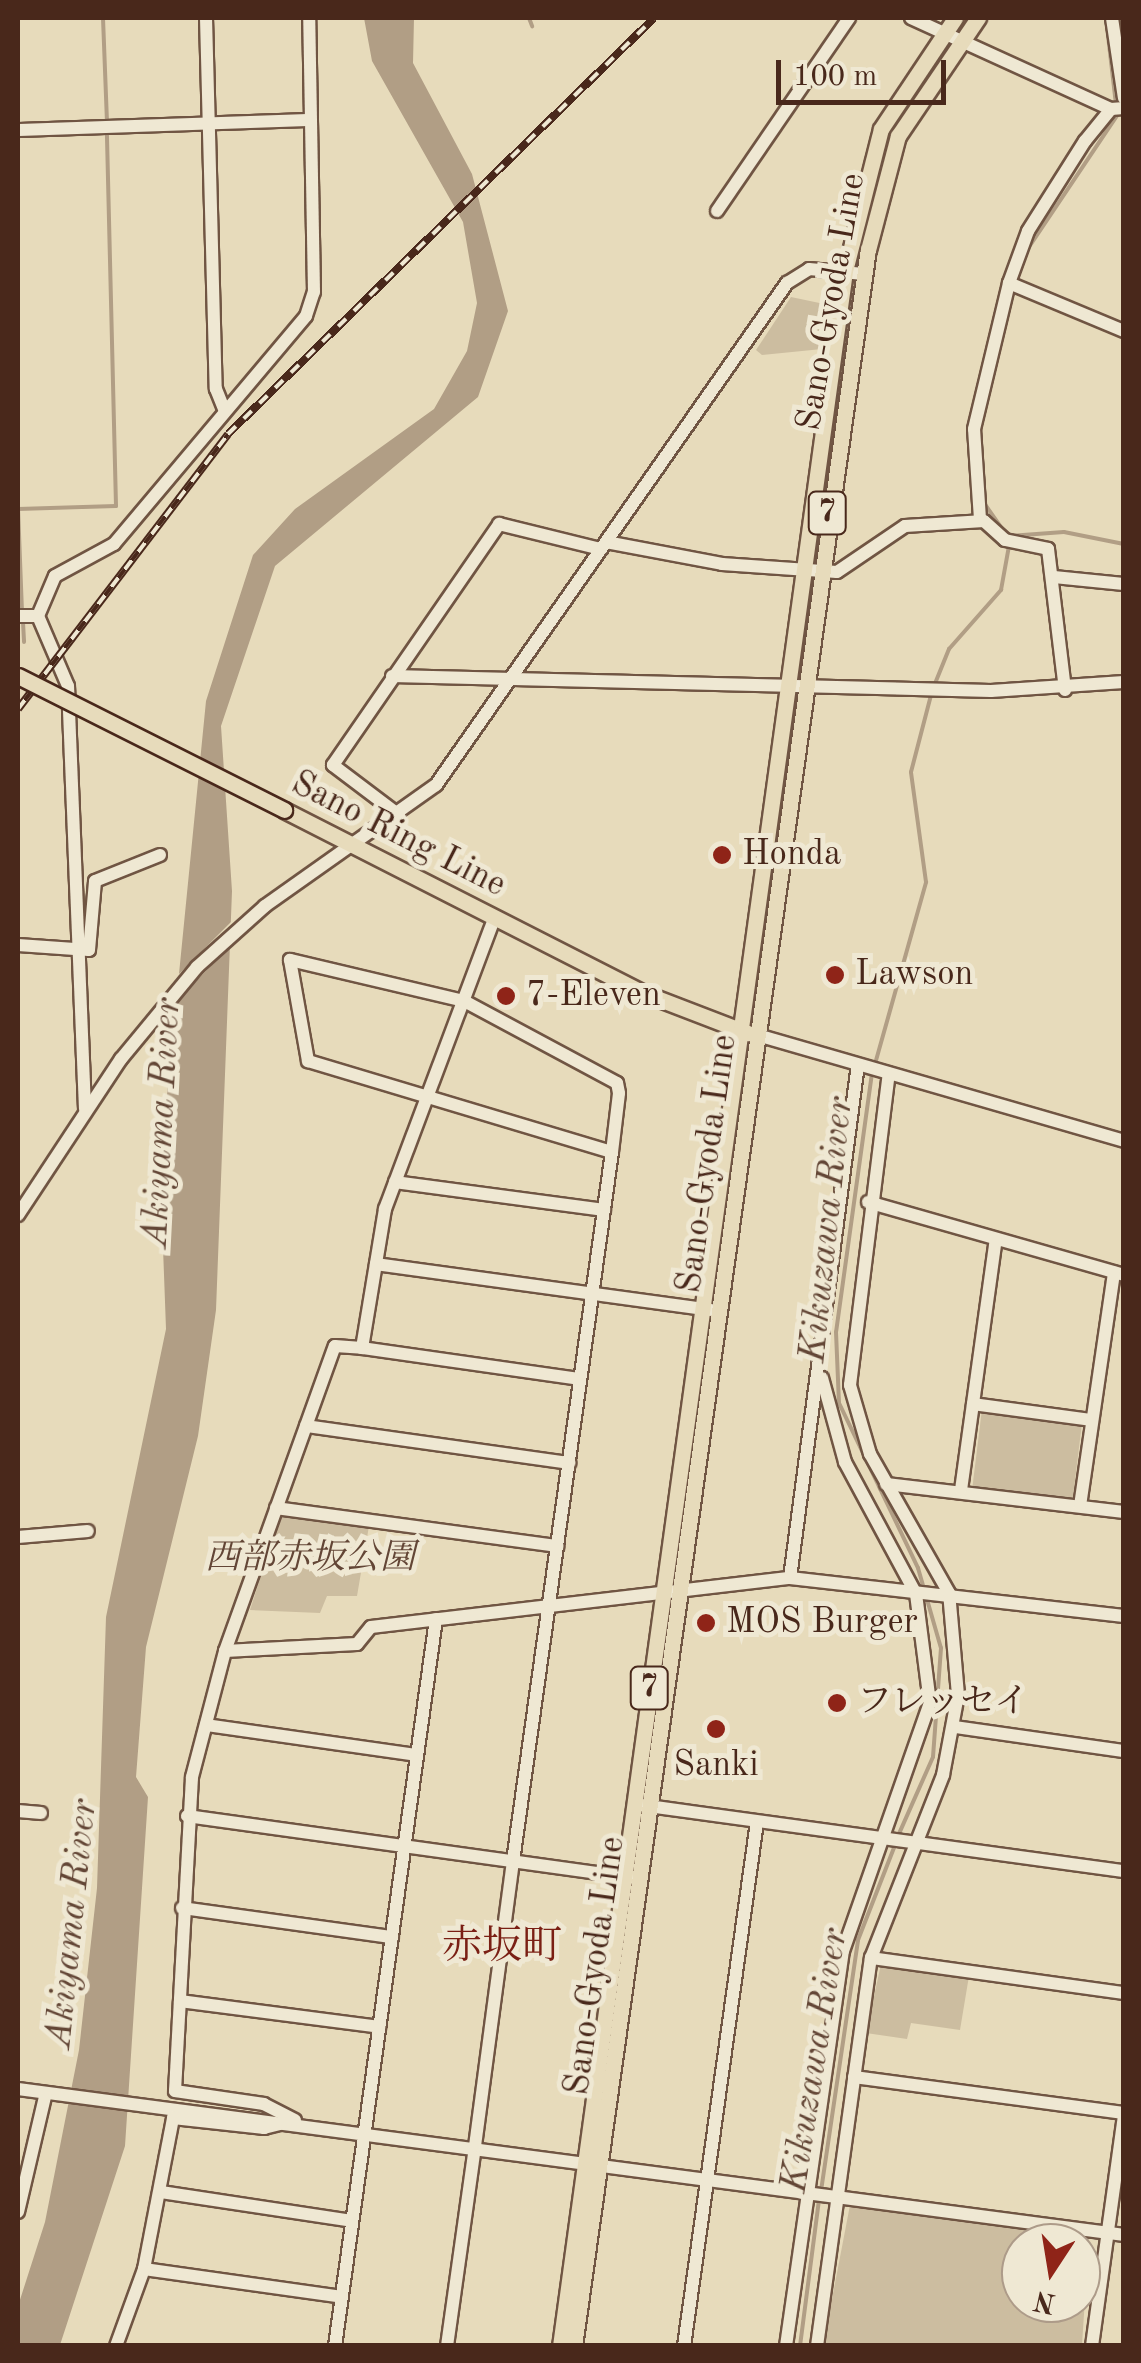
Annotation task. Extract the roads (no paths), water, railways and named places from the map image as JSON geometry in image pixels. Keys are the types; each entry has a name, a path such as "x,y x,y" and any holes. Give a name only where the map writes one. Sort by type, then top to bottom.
{"main road":[{"name":"Sano-Gyoda Line","path":"813,572 846,271 880,129 955,18"},
{"name":"Sano-Gyoda Line","path":"642,1805 662,1591 757,1035 813,572 864,274 898,136 978,18"},
{"name":"Sano Ring Line","path":"18,676 495,917 739,1031 757,1035"},
{"name":"Sano-Gyoda Line","path":"574,2346 593,2161 642,1805 680,1589 739,1031 797,686"},
{"name":"Sano-Gyoda Line","path":"560,2346 593,2161"}],"street":[{"path":"206,18 216,389 224,409"},
{"path":"85,1109 68,686 38,616 54,576 114,544 311,305 308,18"},
{"path":"717,211 849,18"},
{"path":"910,18 1117,109 1028,231 1009,282 974,428 980,519"},
{"path":"1112,18 1124,98"},
{"path":"18,130 309,120"},
{"path":"18,1215 85,1109 150,1020 265,906 399,815 445,774 787,284 802,270 864,274"},
{"path":"1009,282 1124,331"},
{"path":"399,815 333,765 499,524 603,545 837,572 905,526 980,519 1011,542 1048,549 1065,690"},
{"path":"1054,577 1124,584"},
{"path":"18,629 18,615 38,616"},
{"path":"392,676 1065,690 1124,682"},
{"path":"18,945 89,950 95,880 160,855"},
{"path":"362,1348 395,1182 495,917"},
{"path":"447,2346 612,1152 617,1084 464,1001 290,960 304,1056 428,1098 612,1152"},
{"path":"757,1035 1124,1141"},
{"path":"790,1578 822,1378 862,1065"},
{"path":"817,2346 834,2196 871,1958 908,1842 955,1727 959,1652 945,1592 886,1484 849,1373 885,1072"},
{"path":"395,1182 604,1210"},
{"path":"868,1202 1119,1273 1080,1506"},
{"path":"961,1490 996,1239"},
{"path":"376,1264 710,1310"},
{"path":"295,2120 264,2104 174,2092 182,1908 188,1816 225,1651 335,1346 580,1378"},
{"path":"786,2346 843,1951 927,1724 929,1650 915,1588 845,1462 822,1378"},
{"path":"973,1404 1092,1420"},
{"path":"306,1426 568,1463"},
{"path":"886,1484 1124,1512"},
{"path":"276,1508 557,1546"},
{"path":"18,1538 88,1531"},
{"path":"225,1651 358,1644 371,1627 790,1578 915,1588 1124,1616"},
{"path":"335,2346 436,1619"},
{"path":"206,1725 417,1755"},
{"path":"955,1727 1124,1751"},
{"path":"642,1805 1124,1871"},
{"path":"18,1811 41,1813"},
{"path":"188,1816 632,1878"},
{"path":"684,2346 757,1822"},
{"path":"182,1908 392,1937"},
{"path":"871,1958 1124,1993"},
{"path":"180,2001 380,2027"},
{"path":"854,2077 1124,2114 1092,2346"},
{"path":"18,2089 295,2120 1124,2236"},
{"path":"18,2212 49,2093"},
{"path":"118,2345 144,2269 173,2118 264,2128 295,2120"},
{"path":"161,2192 352,2221"},
{"path":"144,2269 342,2298"}],"waterway":[{"path":"103,18 107,122"},
{"path":"529,18 532,26"},
{"path":"1106,18 1116,105"},
{"path":"1029,247 1118,114"},
{"path":"22,612 18,509 116,506 107,132"},
{"path":"984,503 1002,529"},
{"name":"Kikuzawa River","path":"1008,536 1064,532 1124,544"},
{"name":"Kikuzawa River","path":"934,686 949,649 1001,590 1009,546"},
{"path":"23,622 24,642"},
{"name":"Kikuzawa River","path":"875,1064 926,882 911,772 931,695"},
{"path":"872,1073 836,1332 839,1403 918,1568 941,1648 933,1757 898,1836"},
{"name":"Kikuzawa River","path":"821,2191 858,1940 895,1845"},
{"name":"Kikuzawa River","path":"800,2346 819,2200"}],"railway":[{"path":"18,709 228,434 654,18"}],"place":[{"name":"Honda","path":"722,855"},
{"name":"Lawson","path":"835,975"},
{"name":"7-Eleven","path":"506,996"},
{"name":"MOS Burger","path":"706,1623"},
{"name":"フレッセイ","path":"837,1703"},
{"name":"Sanki","path":"716,1729"}],"district":[{"name":"赤坂町","path":"502,1948"}],"water label":[{"name":"Akiyama River","path":"163,1123"},
{"name":"Akiyama River","path":"73,1924"}],"park label":[{"name":"西部赤坂公園","path":"310,1559"}]}
